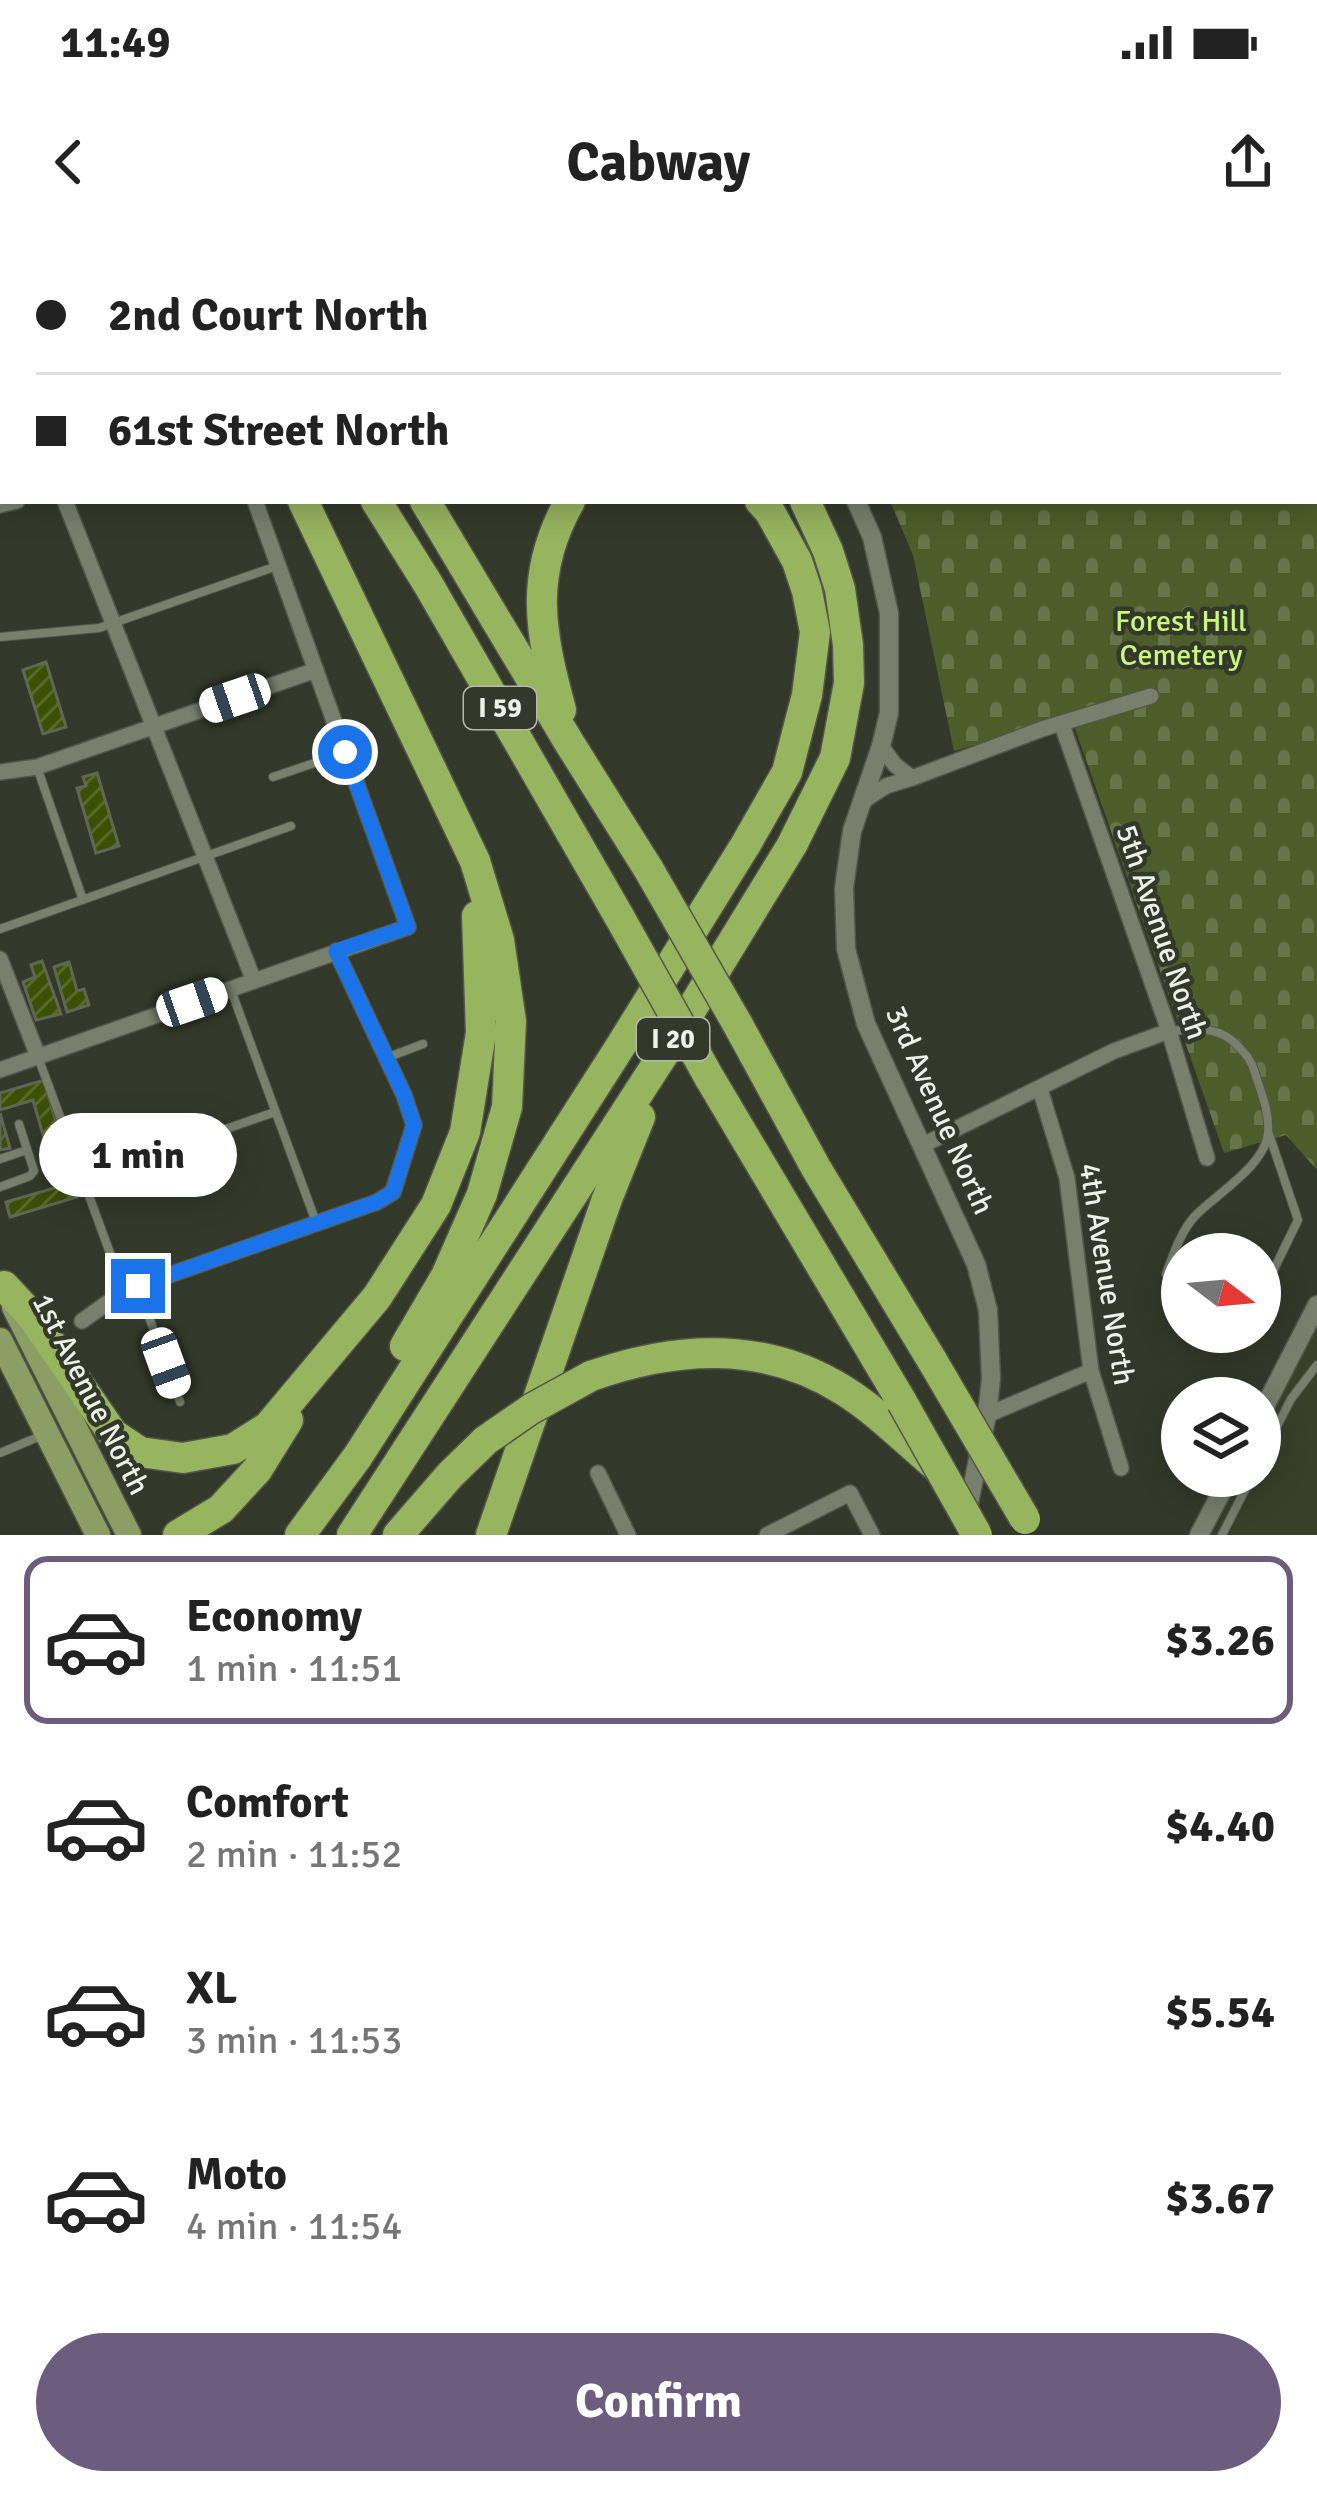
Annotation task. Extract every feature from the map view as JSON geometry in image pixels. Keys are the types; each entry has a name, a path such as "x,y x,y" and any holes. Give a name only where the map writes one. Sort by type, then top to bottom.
{"highway":[{"path":"288,1535 446,1276 482,1194 507,1107 511,1022 500,940 475,861 304,504"},
{"name":"I 59","path":"378,504 620,918 899,1417 944,1473 977,1535"},
{"name":"I 59","path":"427,504 650,870 816,1168 1030,1527"},
{"path":"568,504 554,530 542,578 541,609 544,649 570,744"},
{"path":"300,1535 358,1456 620,1047 787,772 807,695 815,632 796,561 763,504"},
{"name":"I 20","path":"352,1535 672,1041 791,845 835,758 849,683 841,590 806,504"},
{"path":"2,1283 32,1316 113,1435 140,1451 183,1458 232,1449 268,1426 377,1298 436,1205 465,1132 481,1034 480,924 448,806"},
{"path":"490,1535 607,1199 672,1041"},
{"path":"398,1535 486,1440 531,1408 591,1376 638,1361 712,1352 749,1356 830,1382 899,1417"},
{"path":"178,1535 221,1509 256,1470 286,1425 306,1382"}],"main road":[{"name":"1st Avenue North","path":"2,1283 7,1332 47,1433 98,1535"},
{"name":"1st Avenue North","path":"7,1332 129,1535"}],"street":[{"path":"66,504 254,981"},
{"path":"0,1070 408,927 256,504"},
{"name":"3rd Avenue North","path":"857,504 872,537 889,613 889,713 852,831 844,888 846,950 866,1024 976,1264 988,1310 991,1379 987,1415 962,1535"},
{"path":"0,772 37,767 316,670"},
{"path":"863,800 886,786 1042,729 1151,696"},
{"name":"5th Avenue North","path":"1062,725 1207,1158"},
{"path":"881,746 912,778"},
{"path":"82,1321 131,1288 377,1202 393,1192 414,1125 336,951"},
{"path":"0,959 38,1055"},
{"path":"923,1145 1114,1051 1168,1031"},
{"name":"4th Avenue North","path":"1040,1089 1067,1178 1091,1371 1121,1468"},
{"path":"1280,1377 1317,1305"},
{"path":"987,1415 1091,1371"},
{"path":"598,1473 628,1535"},
{"path":"766,1535 850,1492 872,1535"},
{"path":"1199,1535 1218,1497"}],"lane":[{"path":"0,636 99,628 278,566"},
{"path":"273,777 345,752"},
{"path":"37,767 83,900"},
{"path":"0,929 291,826"},
{"path":"230,988 316,1222"},
{"path":"1168,1031 1210,1028 1230,1037 1251,1061 1266,1106 1268,1133 1298,1220 1281,1255"},
{"path":"386,1058 423,1044"},
{"path":"38,1055 82,1179 180,1402"},
{"path":"82,1179 275,1112"},
{"path":"0,1187 34,1171 19,1124"},
{"path":"1184,1233 1194,1217 1243,1174 1264,1148 1268,1133"},
{"path":"0,1159 27,1150"},
{"path":"1281,1420 1317,1365"},
{"path":"0,1453 47,1433"},
{"path":"1222,1535 1241,1497"}],"shaded area":[{"path":"1317,1317 1317,1535 1213,1535 1231,1497 1281,1497 1281,1392"}],"green space":[{"name":"Forest Hill Cemetery","path":"891,504 1317,504 1317,1170 1286,1135 1224,1153 1071,717 954,751 913,555"}],"building":[{"path":"46,662 66,727 43,734 23,670"},
{"path":"97,773 119,846 96,853 77,788 86,786 83,777"},
{"path":"42,961 61,1014 36,1020 23,982 35,977 31,965"},
{"path":"69,962 77,991 84,989 89,1005 67,1012 54,967"},
{"path":"44,1080 77,1197 10,1217 6,1202 58,1187 33,1100 0,1110 0,1093"},
{"path":"0,1113 10,1148 0,1150"}],"route":[{"path":"138,1286 377,1202 393,1192 414,1125 336,951 408,927 345,752"}]}
